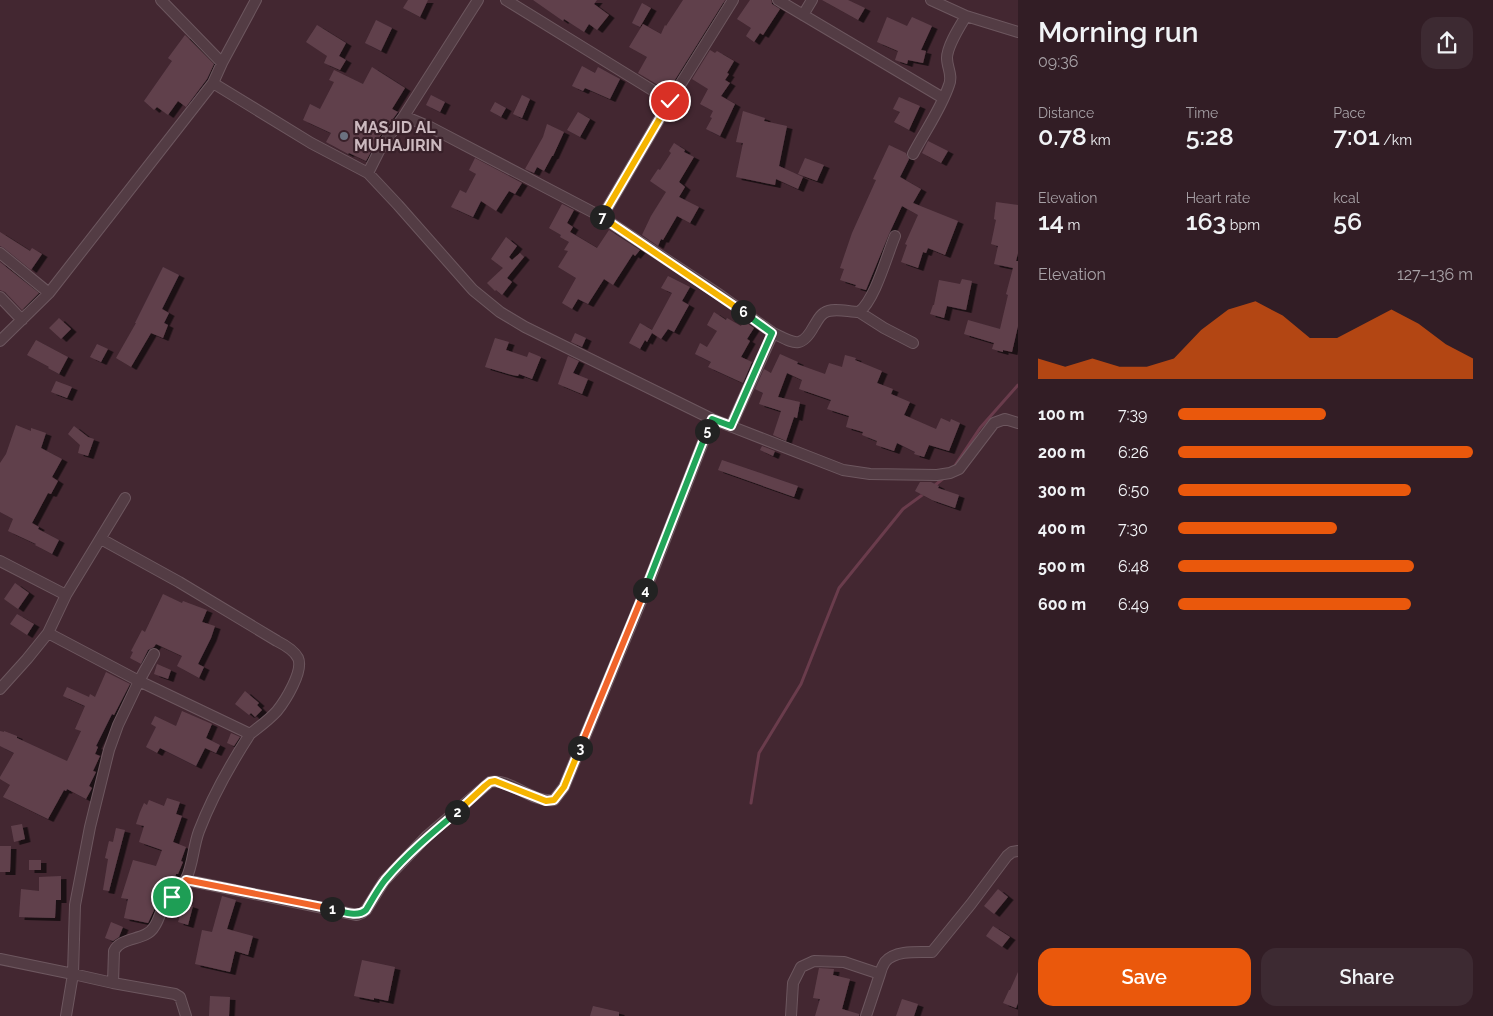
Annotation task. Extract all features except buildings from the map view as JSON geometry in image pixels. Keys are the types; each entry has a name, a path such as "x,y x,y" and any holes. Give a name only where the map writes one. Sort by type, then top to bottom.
{"street":[{"path":"161,0 222,63"},
{"path":"0,341 49,293 214,83 222,63 256,0"},
{"path":"368,173 381,147 404,116 478,0"},
{"path":"506,0 670,101"},
{"path":"602,217 670,101 733,0"},
{"path":"778,0 943,98"},
{"path":"803,15 812,0"},
{"path":"931,0 966,16 1018,32"},
{"path":"913,154 950,83 951,74 947,57 952,42 966,16"},
{"path":"214,83 311,143 368,173 473,290 500,312 525,327 712,419 843,470 870,474 937,475 959,469 994,422 1005,419 1018,423"},
{"path":"404,116 430,127 602,217 717,293 772,333 794,342 801,342 809,336 823,313 837,310 859,312 913,343"},
{"path":"859,312 865,308 872,295 894,236"},
{"path":"0,253 49,293"},
{"path":"0,297 22,320"},
{"path":"731,426 772,333"},
{"path":"186,880 357,914 362,913 366,910 384,881 407,857 428,836 490,782 495,781 507,785 546,801 554,800 564,787 644,594 712,419"},
{"path":"0,689 48,633 66,595 125,498"},
{"path":"101,539 179,582 277,641 291,650 298,658 299,663 298,671 277,711 250,734 232,762 214,796 198,834 186,880 164,907 153,929 115,947 113,983"},
{"path":"0,561 66,595"},
{"path":"48,633 139,681 250,734"},
{"path":"66,1016 73,974 75,905 90,827 109,750 139,681 154,654"},
{"path":"866,1016 884,963 892,956 912,952 932,952 1008,856 1012,852 1018,852"},
{"path":"0,959 175,994 180,998 186,1016"},
{"path":"791,1016 793,982 801,967 814,961 844,962 880,974"}],"waterway":[{"path":"954,467 980,428 1018,385"},
{"path":"934,486 945,477"},
{"path":"751,803 759,753 801,684 839,588 903,509 925,493"}],"place":[{"name":"MASJID AL MUHAJIRIN","path":"344,136"}],"route":[{"path":"172,897 186,880 357,914 362,913 366,910 384,881 407,857 428,836 490,782 495,781 507,785 546,801 554,800 564,787 644,594 712,419 731,426 772,333 717,293 602,217 670,101"}]}
